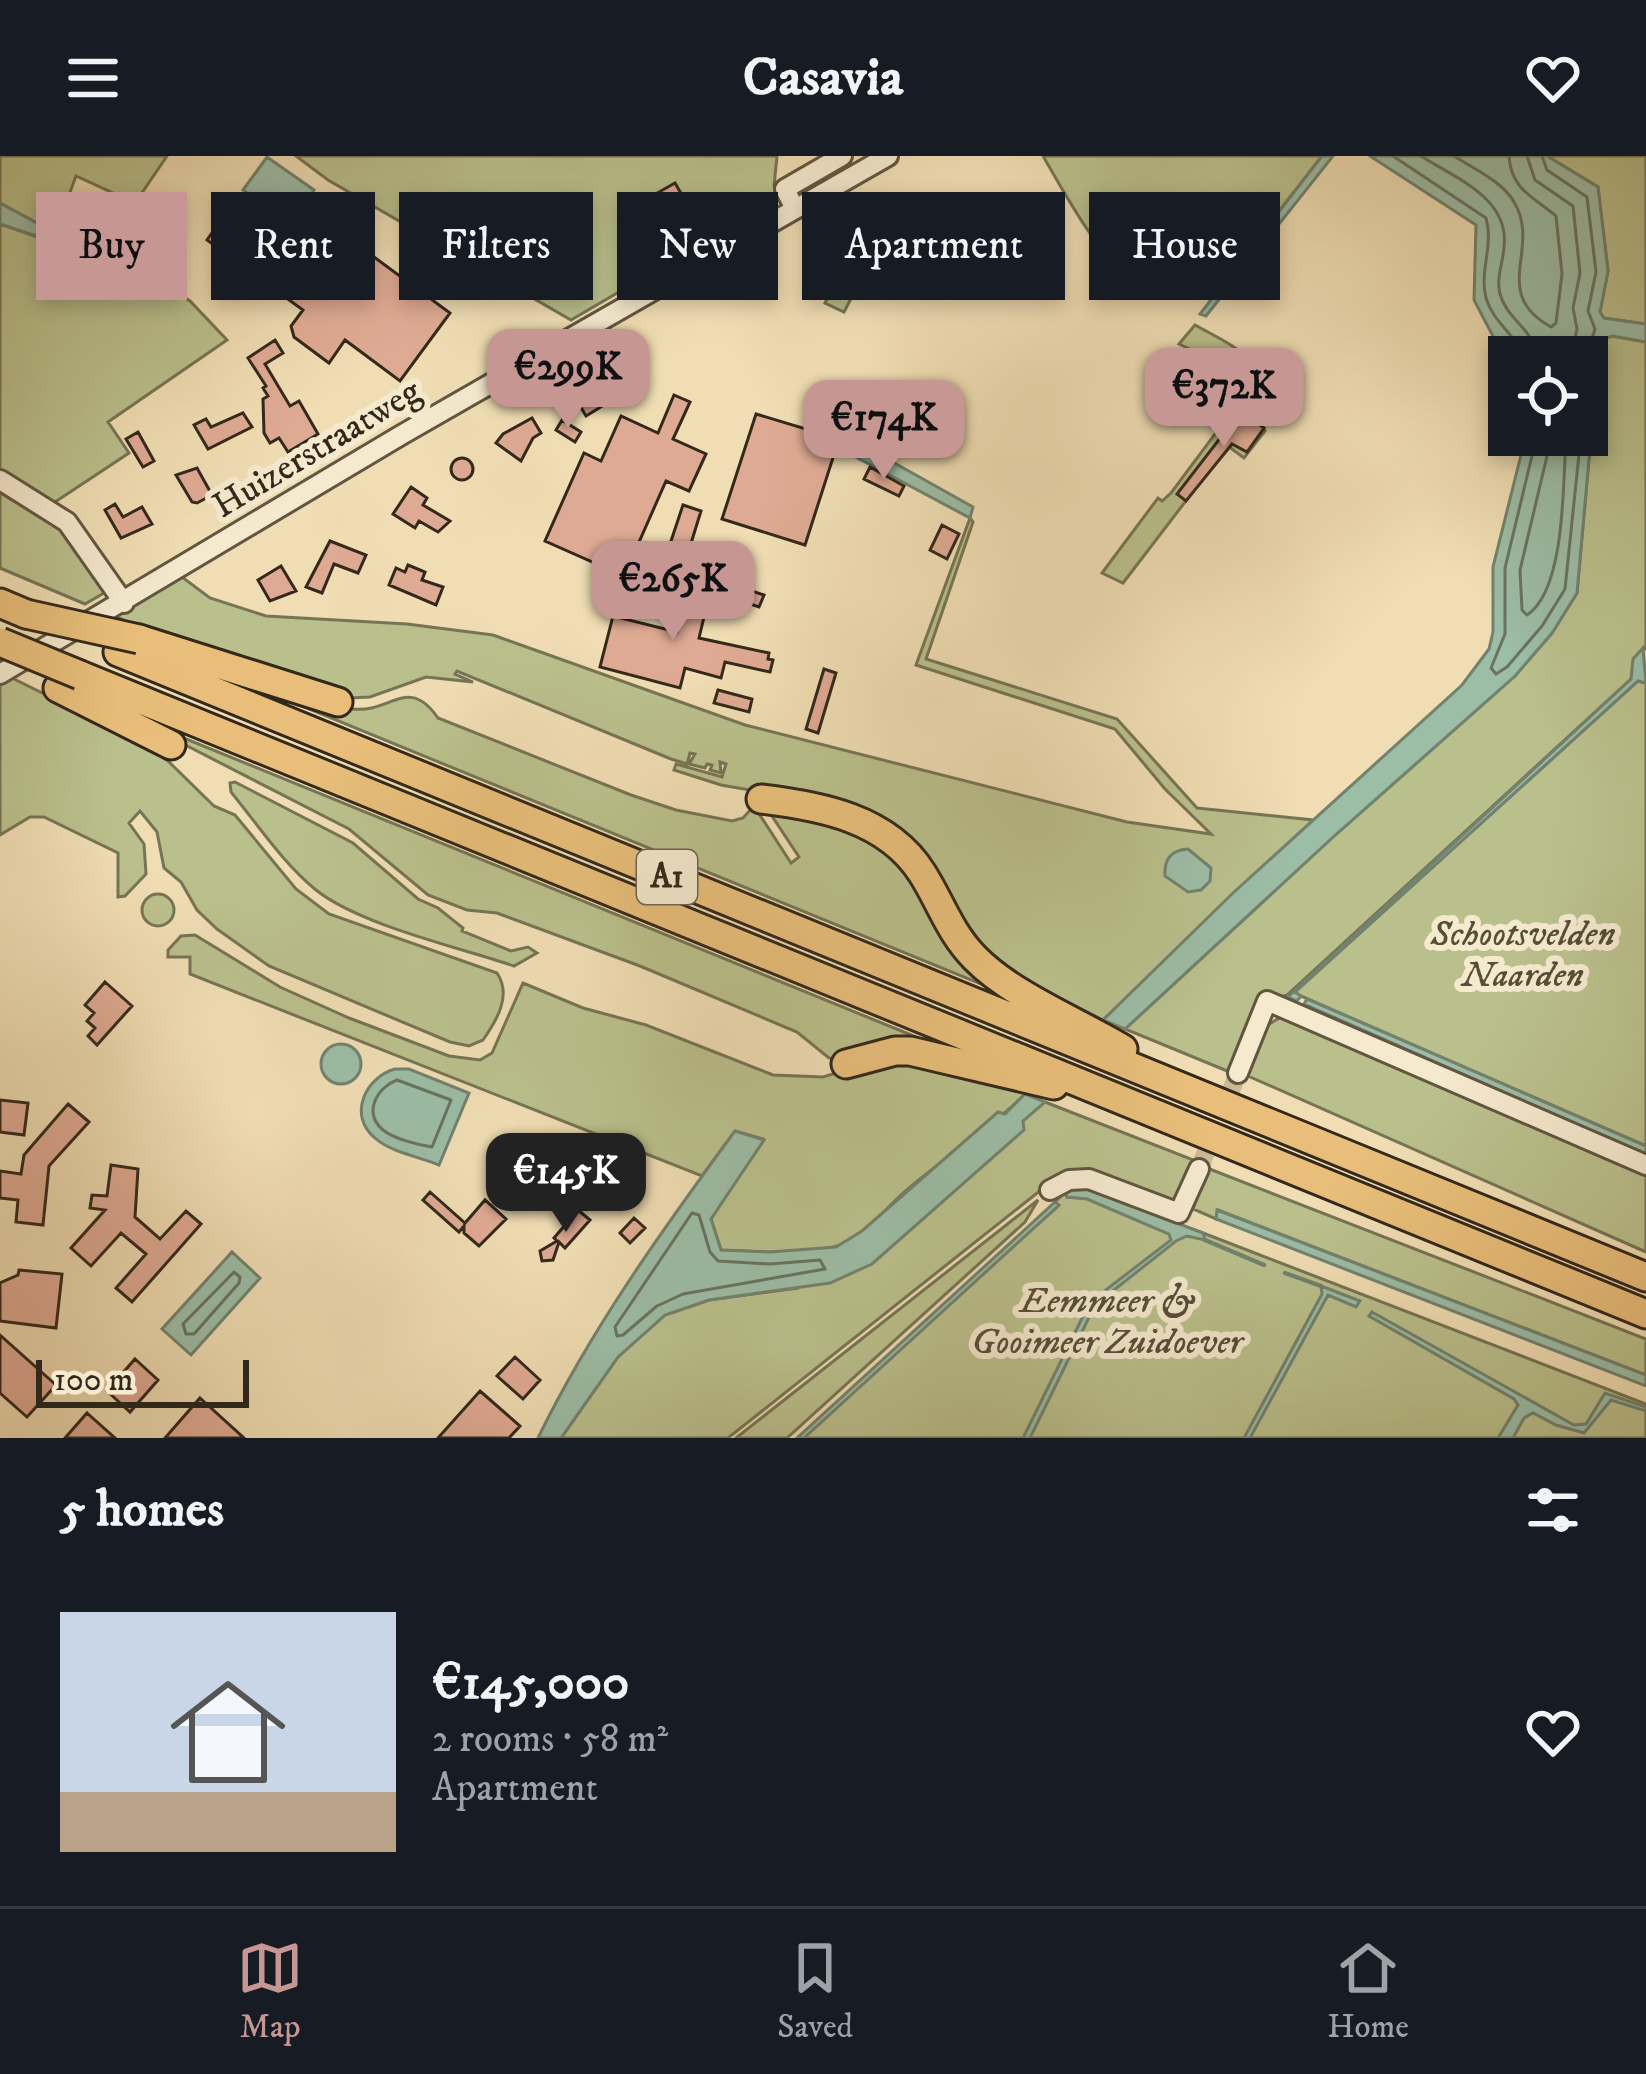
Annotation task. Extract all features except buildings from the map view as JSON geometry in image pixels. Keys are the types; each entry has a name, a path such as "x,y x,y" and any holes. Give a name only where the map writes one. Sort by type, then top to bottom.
{"highway":[{"name":"A1","path":"13,609 129,646 338,702"},
{"name":"A1","path":"0,644 171,745"},
{"name":"A1","path":"129,646 1646,1277"},
{"name":"A1","path":"69,681 1646,1314"},
{"name":"A1","path":"760,799 831,812 879,830 917,866 955,934 985,967 1216,1102"},
{"name":"A1","path":"846,1064 910,1051 1000,1075 1111,1096"}],"street":[{"name":"Huizerstraatweg","path":"795,209 785,189 842,156"},
{"name":"Huizerstraatweg","path":"0,674 403,434 888,156"},
{"path":"0,480 67,522 124,603"},
{"path":"1238,1073 1267,1001 1646,1165"},
{"path":"1050,1190 1069,1180 1090,1179 1179,1213 1199,1169"}],"green space":[{"path":"0,156 167,156 142,192 111,192 76,176 70,192 36,192 36,223 0,203"},
{"path":"296,156 777,156 774,186 778,192 617,192 617,293 571,320 536,300 593,300 593,192 399,192 399,221 375,207 375,192 349,192"},
{"path":"1043,156 1322,156 1280,210 1280,192 1089,192 1089,231"},
{"path":"1547,156 1646,156 1646,324 1603,318 1600,312 1608,271 1598,187"},
{"path":"0,224 36,237 36,300 187,299 227,340 108,422 129,453 52,504 0,472"},
{"path":"827,300 850,300 844,312"},
{"path":"1195,325 1246,358 1254,381 1247,416 1265,431 1244,458 1228,446 1123,583 1102,573 1158,498 1162,501 1171,493 1248,390 1243,374 1179,344"},
{"path":"1608,337 1646,342 1646,649 1631,679 1287,995 1261,1002 1232,1073 1125,1029 1515,676 1552,633 1577,593 1589,456 1608,456"},
{"path":"0,488 62,527 109,590 85,604 0,568"},
{"path":"970,518 973,522 926,659 1117,719 1197,808 1313,820 1103,1020 994,965 927,871 795,798 721,785 674,770 676,764 722,777 726,764 720,762 721,773 710,770 712,765 689,764 695,754 690,753 687,764 671,759 457,671 455,674 473,682 426,677 370,697 349,698 154,634 115,616 182,577 210,598 266,616 407,624 493,635 745,725 1127,822 1211,834 1115,729 916,665"},
{"path":"8,676 139,741 168,761 214,806 235,815 296,889 329,914 497,973 503,999 483,1040 469,1046 450,1042 269,966 197,910 181,882 164,868 157,832 140,811 129,823 144,844 146,874 125,896 118,897 118,853 44,817 30,817 0,835 0,681"},
{"path":"231,677 353,709 418,699 438,718 676,810 732,821 743,818 754,806 791,863 799,857 764,804 881,837 942,923 1042,1009"},
{"name":"Schootsvelden Naarden","path":"1638,681 1646,683 1646,1146 1294,993"},
{"path":"125,714 970,1059 829,1058 797,1032 640,966 497,913 467,910 428,895 349,829"},
{"path":"230,783 353,843 462,931 511,951 528,947 537,953 514,966 383,924 335,903 304,879 271,843 231,792"},
{"path":"158,894 169,899 174,910 169,921 158,926 147,921 142,910 147,899"},
{"path":"195,935 280,987 449,1056 480,1060 492,1053 523,983 773,1075 823,1077 886,1058 1025,1094 845,1243 807,1251 721,1250 711,1219 763,1139 735,1131 702,1176 190,974 190,957 168,957 168,950 181,936"},
{"path":"1286,1014 1646,1173 1646,1252 1248,1076 1266,1026"},
{"path":"1045,1102 1196,1161 1178,1202 1163,1204 1105,1181 1046,1186 728,1438 561,1438 618,1357 665,1315 709,1300 798,1288"},
{"path":"1207,1168 1646,1339 1646,1375 1218,1210 1216,1219 1193,1209"},
{"name":"Eemmeer & Gooimeer Zuidoever","path":"1079,1189 1646,1404 1646,1438 802,1438 1058,1206 1055,1202 1065,1192 1067,1197"},
{"path":"1038,1200 1025,1222 787,1438 736,1438"}],"water":[{"path":"1322,156 1333,156 1280,223 1280,210"},
{"path":"1370,156 1547,156 1598,187 1608,271 1600,312 1604,318 1646,324 1646,342 1613,336 1493,336 1474,300 1476,225"},
{"path":"267,157 314,190 246,192"},
{"path":"0,203 36,222 36,236 0,224"},
{"path":"1211,300 1219,300 1206,316 1200,314"},
{"path":"855,441 973,507 970,518 852,455"},
{"path":"1521,456 1589,456 1577,593 1552,633 1515,676 1125,1029 1103,1020 1233,893 1462,685 1489,649 1493,567"},
{"path":"1643,648 1646,683 1638,681 1295,992 1301,996 1297,1001 1288,997 1631,679 1633,659"},
{"path":"1188,849 1211,868 1210,881 1201,890 1188,892 1165,876 1170,856"},
{"path":"1307,999 1646,1146 1646,1155 1304,1004"},
{"path":"341,1044 355,1050 361,1064 355,1078 341,1084 327,1078 321,1064 327,1050"},
{"path":"395,1069 409,1069 469,1093 439,1165 389,1147 375,1138 362,1119 369,1088"},
{"path":"1025,1094 1045,1102 1023,1121 1024,1130 872,1264 830,1283 709,1300 665,1315 618,1357 561,1438 538,1438 605,1319 735,1131 764,1140 711,1219 721,1250 836,1247 862,1231"},
{"path":"1079,1186 1203,1233 1205,1240 1187,1236 1176,1241 1095,1305 1030,1438 1023,1438 1090,1302 1171,1240 1169,1234 1087,1199 1067,1197 1065,1192"},
{"path":"1055,1202 1059,1205 804,1438 797,1438"},
{"path":"1217,1210 1646,1375 1646,1386 1216,1219"},
{"path":"232,1252 260,1278 191,1355 162,1329"},
{"path":"1321,1286 1360,1301 1356,1307 1328,1295 1250,1438 1244,1438 1322,1294"},
{"path":"1372,1312 1574,1425 1586,1424 1605,1393 1646,1407 1646,1411 1611,1400 1584,1433 1533,1413 1524,1418 1513,1438 1498,1438 1518,1405 1514,1399 1369,1316"}],"waterway":[{"path":"1205,1240 1264,1265"},
{"path":"1285,1273 1321,1286"}],"tunnel":[{"path":"1199,1169 1238,1073"}]}
